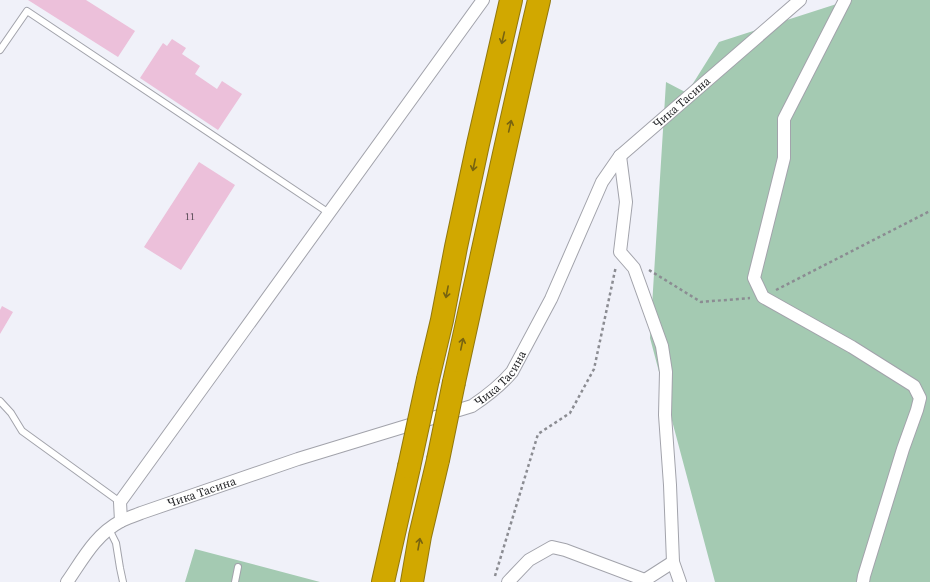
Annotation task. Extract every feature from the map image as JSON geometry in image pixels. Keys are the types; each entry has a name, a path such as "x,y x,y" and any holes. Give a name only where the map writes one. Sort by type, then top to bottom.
{"highway":[{"path":"383,582 442,320 478,144 511,0"},
{"path":"412,582 420,536 438,460 522,71 540,0"}],"street":[{"path":"121,521 120,502 483,0"},
{"name":"Чика Тасина","path":"67,582 94,542 109,528 121,521 298,459 472,406 484,398 504,382 512,372 551,299 602,182 620,156 800,0"},
{"path":"845,0 784,119 784,158 754,278 763,297 852,347 914,386 920,398 900,457 863,582"},
{"path":"620,156 626,202 620,252 634,268 662,346 666,372 665,415 673,562 680,582"},
{"path":"508,582 529,560 552,547 565,550 644,581 673,562"}],"lane":[{"path":"0,50 27,11 329,213"},
{"path":"0,401 11,413 22,430 120,502"},
{"path":"109,528 116,543 123,582"},
{"path":"235,582 238,567"}],"path":[{"path":"647,269 701,302 763,297 930,211"},
{"path":"494,582 538,434 570,413 594,369 620,252"}],"green space":[{"path":"849,0 930,0 930,582 715,582 650,338 666,82 687,93 719,42"},
{"path":"195,549 320,582 185,582"}],"building":[{"path":"28,0 86,0 135,31 118,57"},
{"path":"172,39 186,48 182,54 200,66 195,74 217,89 222,81 242,94 218,130 140,78 163,43 167,46"},
{"path":"199,162 235,185 181,270 144,247"},
{"path":"2,306 13,312 0,334 0,310"}]}
